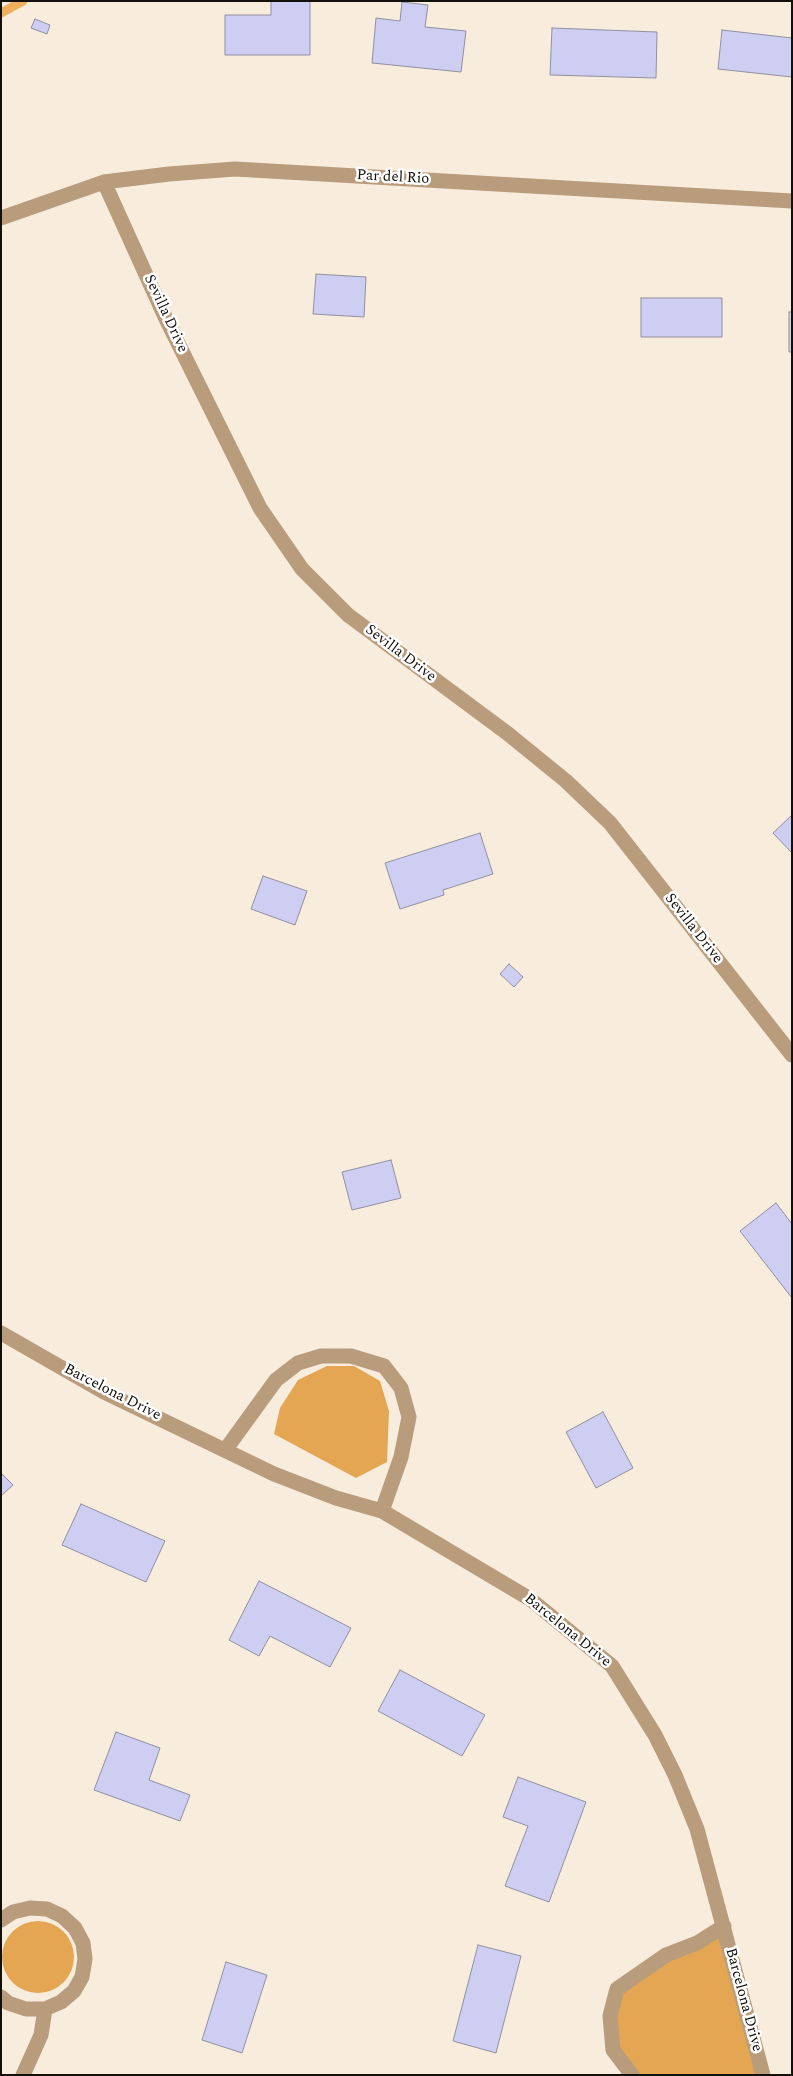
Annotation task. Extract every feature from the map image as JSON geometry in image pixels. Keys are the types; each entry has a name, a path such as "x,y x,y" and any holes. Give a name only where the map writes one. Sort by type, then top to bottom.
{"street":[{"name":"Par del Rio","path":"1,218 104,182 169,174 235,169 792,201"},
{"name":"Sevilla Drive","path":"104,182 166,319 260,508 302,569 348,615 507,733 566,781 610,823 792,1055"},
{"name":"Barcelona Drive","path":"1,1333 104,1392 226,1449 274,1474 336,1498 382,1510 530,1599 612,1666 655,1735 675,1774 697,1829 762,2075"},
{"path":"226,1449 276,1380 298,1363 321,1356 351,1356 384,1366 401,1388 409,1417 401,1457 382,1510"},
{"path":"1,1920 13,1912 30,1908 47,1909 62,1916 75,1928 83,1943 85,1959 82,1976 74,1991 61,2002 45,2009 26,2009 8,2003 1,1997"},
{"name":"Barcelona Drive","path":"632,2075 613,2050 610,2016 617,1989 666,1955 697,1943 724,1926"},
{"path":"23,2075 41,2036 45,2009"}],"shaded area":[{"path":"327,1366 354,1366 380,1381 389,1411 387,1462 356,1478 274,1434 280,1408 298,1380"},
{"path":"38,1921 58,1927 68,1937 74,1957 68,1977 58,1987 38,1993 18,1987 8,1977 2,1957 8,1937 18,1927"},
{"path":"724,1926 763,2075 632,2075 613,2050 617,1989"}],"building":[{"path":"271,1 310,1 310,55 225,55 225,15 271,15"},
{"path":"402,2 428,5 425,27 466,31 461,72 372,63 376,18 400,21"},
{"path":"35,19 50,25 47,34 31,28"},
{"path":"552,28 657,32 656,78 550,75"},
{"path":"722,30 792,38 792,77 718,69"},
{"path":"316,274 366,277 364,317 313,314"},
{"path":"641,298 722,298 722,337 641,337"},
{"path":"789,312 792,312 792,352 789,352"},
{"path":"792,815 792,853 773,833"},
{"path":"480,833 493,874 443,890 444,895 400,909 385,863"},
{"path":"263,876 307,891 295,925 251,909"},
{"path":"509,964 523,977 514,987 500,974"},
{"path":"391,1160 401,1198 352,1210 342,1172"},
{"path":"776,1203 792,1224 792,1298 740,1231"},
{"path":"603,1412 633,1468 596,1488 566,1432"},
{"path":"1,1473 13,1485 1,1496"},
{"path":"81,1504 165,1541 146,1582 62,1545"},
{"path":"259,1581 351,1628 330,1667 270,1636 259,1656 229,1640"},
{"path":"400,1670 485,1715 462,1756 378,1711"},
{"path":"116,1732 160,1748 149,1780 190,1795 180,1821 94,1790"},
{"path":"518,1777 586,1802 549,1902 505,1886 528,1826 503,1817"},
{"path":"478,1945 521,1956 496,2053 453,2041"},
{"path":"226,1962 267,1975 242,2053 202,2040"}],"waterway":[{"path":"1,13 23,1"}]}
